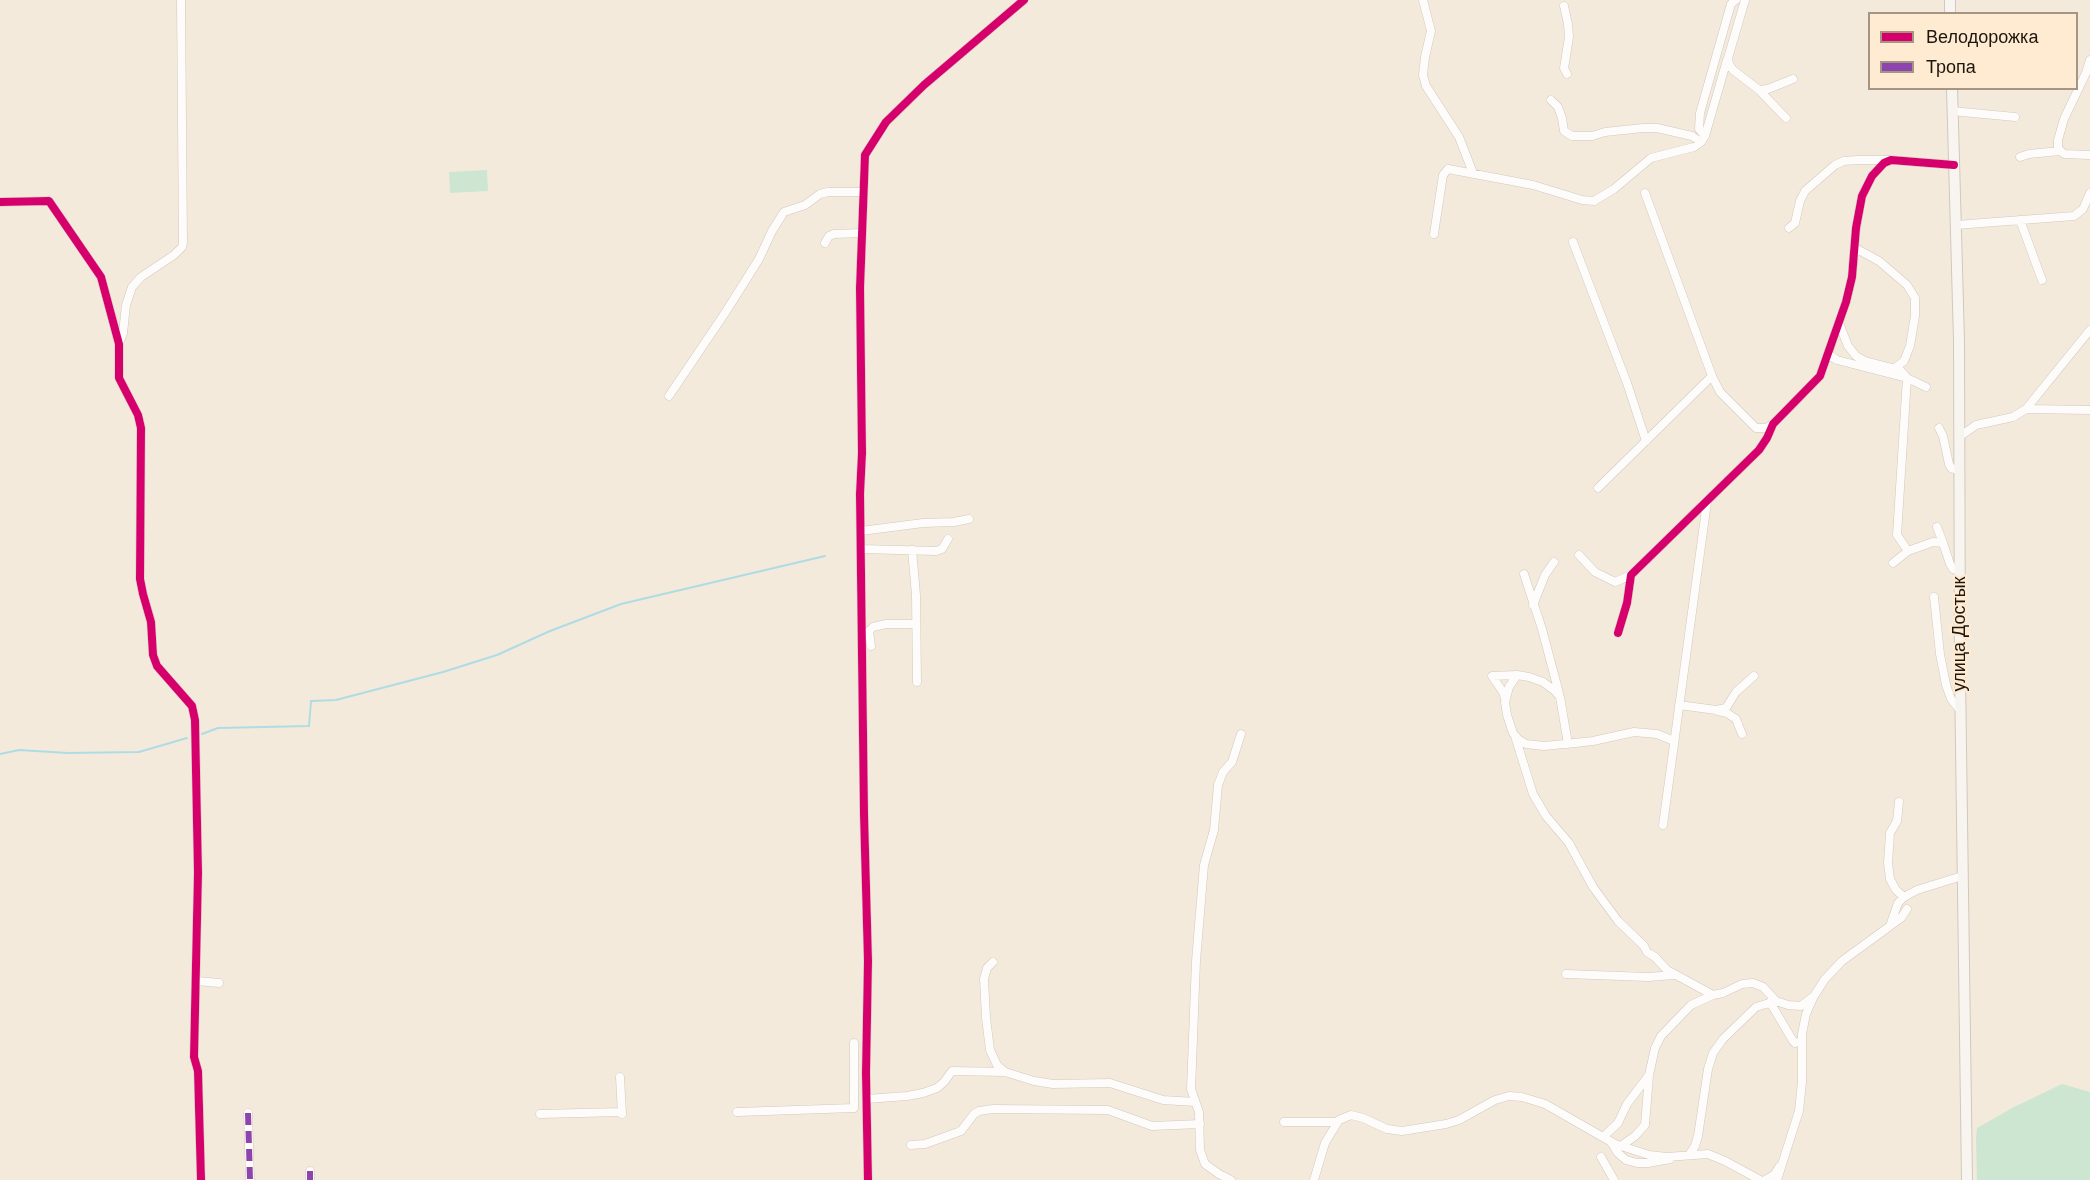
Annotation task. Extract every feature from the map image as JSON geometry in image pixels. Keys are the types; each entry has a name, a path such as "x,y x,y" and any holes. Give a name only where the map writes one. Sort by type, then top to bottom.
{"main road":[{"name":"улица Достык","path":"1952,90 1959,437 1960,710 1967,1180"}],"street":[{"path":"119,344 132,286 141,277 174,255 183,243 181,0"},
{"path":"868,1180 868,950 864,814 866,633 861,549 862,192 865,155 886,122 956,56 1024,0"},
{"path":"1424,0 1431,31 1423,75 1438,105 1459,137 1473,173"},
{"path":"1703,139 1699,129 1700,113 1731,4 1736,0"},
{"path":"1434,234 1445,170 1459,170 1533,185 1582,200 1594,201 1614,189 1652,158 1694,147 1703,139 1745,0"},
{"path":"1564,6 1569,37 1564,68 1568,74"},
{"path":"1728,58 1733,70 1759,90 1786,118"},
{"path":"2078,90 2090,60"},
{"path":"1759,90 1768,89 1793,79"},
{"path":"2060,151 2058,140 2064,119 2078,90"},
{"path":"1551,100 1558,107 1564,130 1572,136 1593,136 1605,132 1657,128 1703,139"},
{"path":"1952,111 2015,117"},
{"path":"2020,157 2060,151 2064,154 2090,155"},
{"path":"1789,228 1795,223 1805,191 1835,165 1844,161 1891,160 1954,165"},
{"path":"1645,193 1720,392 1756,428 1766,428 1791,408 1820,376 1829,355 1852,277 1856,228 1864,189 1880,167 1891,160"},
{"path":"669,396 759,259 784,212 805,205 820,194 862,192"},
{"path":"1956,225 2074,216 2083,209 2090,193"},
{"path":"0,202 49,201 101,277 119,344 119,378 138,415 141,428 140,579 151,622 153,655 157,666 192,706 195,720 198,873 195,1057 198,1071 201,1180"},
{"path":"2020,219 2042,280"},
{"path":"825,243 829,236 834,234 862,233"},
{"path":"1573,242 1627,383 1646,441"},
{"path":"1855,248 1880,261 1907,285 1915,298 1915,316 1910,346 1904,361 1895,368"},
{"path":"1839,323 1848,346 1856,356 1865,361 1900,370 1907,378 1896,523 1897,535 1908,551"},
{"path":"1959,437 1976,425 2013,417 2026,409 2090,330"},
{"path":"1829,355 1838,360 1907,378 1926,387"},
{"path":"1598,488 1712,375"},
{"path":"2026,409 2090,410"},
{"path":"1615,582 1631,575 1707,502 1762,446 1773,424"},
{"path":"1939,428 1949,464 1952,468 1959,470"},
{"path":"1663,825 1707,502"},
{"path":"861,531 969,519"},
{"path":"1937,527 1950,564 1953,569 1959,571"},
{"path":"861,549 936,551 942,549 948,539"},
{"path":"1893,563 1908,551 1933,542 1942,543"},
{"path":"912,550 917,682"},
{"path":"1579,555 1595,572 1629,589"},
{"path":"1533,604 1545,575 1554,562"},
{"path":"1524,574 1542,628 1560,697 1568,744"},
{"path":"1618,633 1627,603 1631,575"},
{"path":"1934,597 1946,686 1960,710"},
{"path":"866,633 873,627 886,624 915,624"},
{"path":"866,633 870,646"},
{"path":"1505,700 1509,687 1517,675"},
{"path":"1560,697 1543,682 1529,677 1492,676 1503,692 1509,725 1515,736 1533,794 1546,816 1569,843 1593,887 1618,921 1644,946 1647,952 1676,975 1713,995"},
{"path":"1716,710 1726,708 1736,692 1754,676"},
{"path":"1679,705 1716,710 1736,719"},
{"path":"1726,708 1736,719 1742,734"},
{"path":"1515,736 1534,746 1593,741 1634,732 1657,734 1674,741"},
{"path":"1231,1180 1205,1164 1200,1150 1199,1112 1191,1089 1196,961 1204,865 1214,830 1218,785 1224,772 1233,762 1241,734"},
{"path":"1899,802 1897,821 1890,834 1888,863 1890,879 1896,890 1904,897"},
{"path":"1890,926 1898,903 1904,897 1917,890 1962,876"},
{"path":"1771,1179 1785,1155 1799,1111 1803,1023 1814,996 1825,979 1842,961 1900,918 1907,909"},
{"path":"993,962 987,968 984,979 990,1050 996,1065 1005,1072"},
{"path":"1566,974 1648,977 1676,975"},
{"path":"197,981 219,983"},
{"path":"1621,1146 1645,1125 1649,1075 1655,1048 1661,1036 1691,1005 1742,984 1753,983 1763,987 1792,1041 1795,1043 1802,1041"},
{"path":"1689,1155 1698,1136 1708,1069 1713,1053 1723,1039 1756,1007 1773,1002 1801,1006 1814,996"},
{"path":"737,1112 854,1108 854,1043"},
{"path":"867,1099 923,1093 937,1088 952,1071 1005,1072 1053,1084 1110,1083 1163,1100 1195,1102"},
{"path":"1603,1137 1618,1123 1627,1104 1649,1075"},
{"path":"540,1114 622,1113 620,1077"},
{"path":"1284,1122 1337,1122 1351,1115 1387,1129 1402,1131 1446,1124 1459,1120 1495,1100 1509,1096 1522,1097 1545,1104 1621,1146 1649,1155 1667,1157 1708,1154 1760,1180"},
{"path":"911,1145 926,1144 961,1131 974,1114 993,1109 1108,1110 1152,1126 1200,1124"},
{"path":"248,1113 250,1180"},
{"path":"1314,1180 1324,1143 1337,1122"},
{"path":"1611,1142 1626,1160 1637,1163 1663,1162 1680,1156"},
{"path":"1601,1157 1614,1180"},
{"path":"310,1171 310,1180"}],"green space":[{"path":"487,170 488,191 450,193 449,172"},
{"path":"2062,1084 2090,1092 2090,1180 1977,1180 1977,1128"}],"waterway":[{"path":"202,734 218,728 309,726 311,701 336,700 443,672 497,655 550,631 621,604 825,556"},
{"path":"0,754 19,750 68,753 139,752 187,738"}],"marked path":[{"path":"248,1113 250,1180"},
{"path":"310,1171 310,1180"}],"cycle path":[{"path":"868,1180 866,1073 868,961 860,494 862,453 860,288 865,155 886,122 924,85 1024,0"},
{"path":"1618,633 1627,603 1631,575 1759,450 1773,424 1820,376 1846,302 1852,277 1856,228 1862,196 1872,176 1884,163 1891,160 1954,165"},
{"path":"0,202 49,201 101,277 119,344 119,378 138,415 141,428 140,579 151,622 153,655 157,666 192,706 195,720 198,873 194,1057 198,1071 201,1180"}]}
